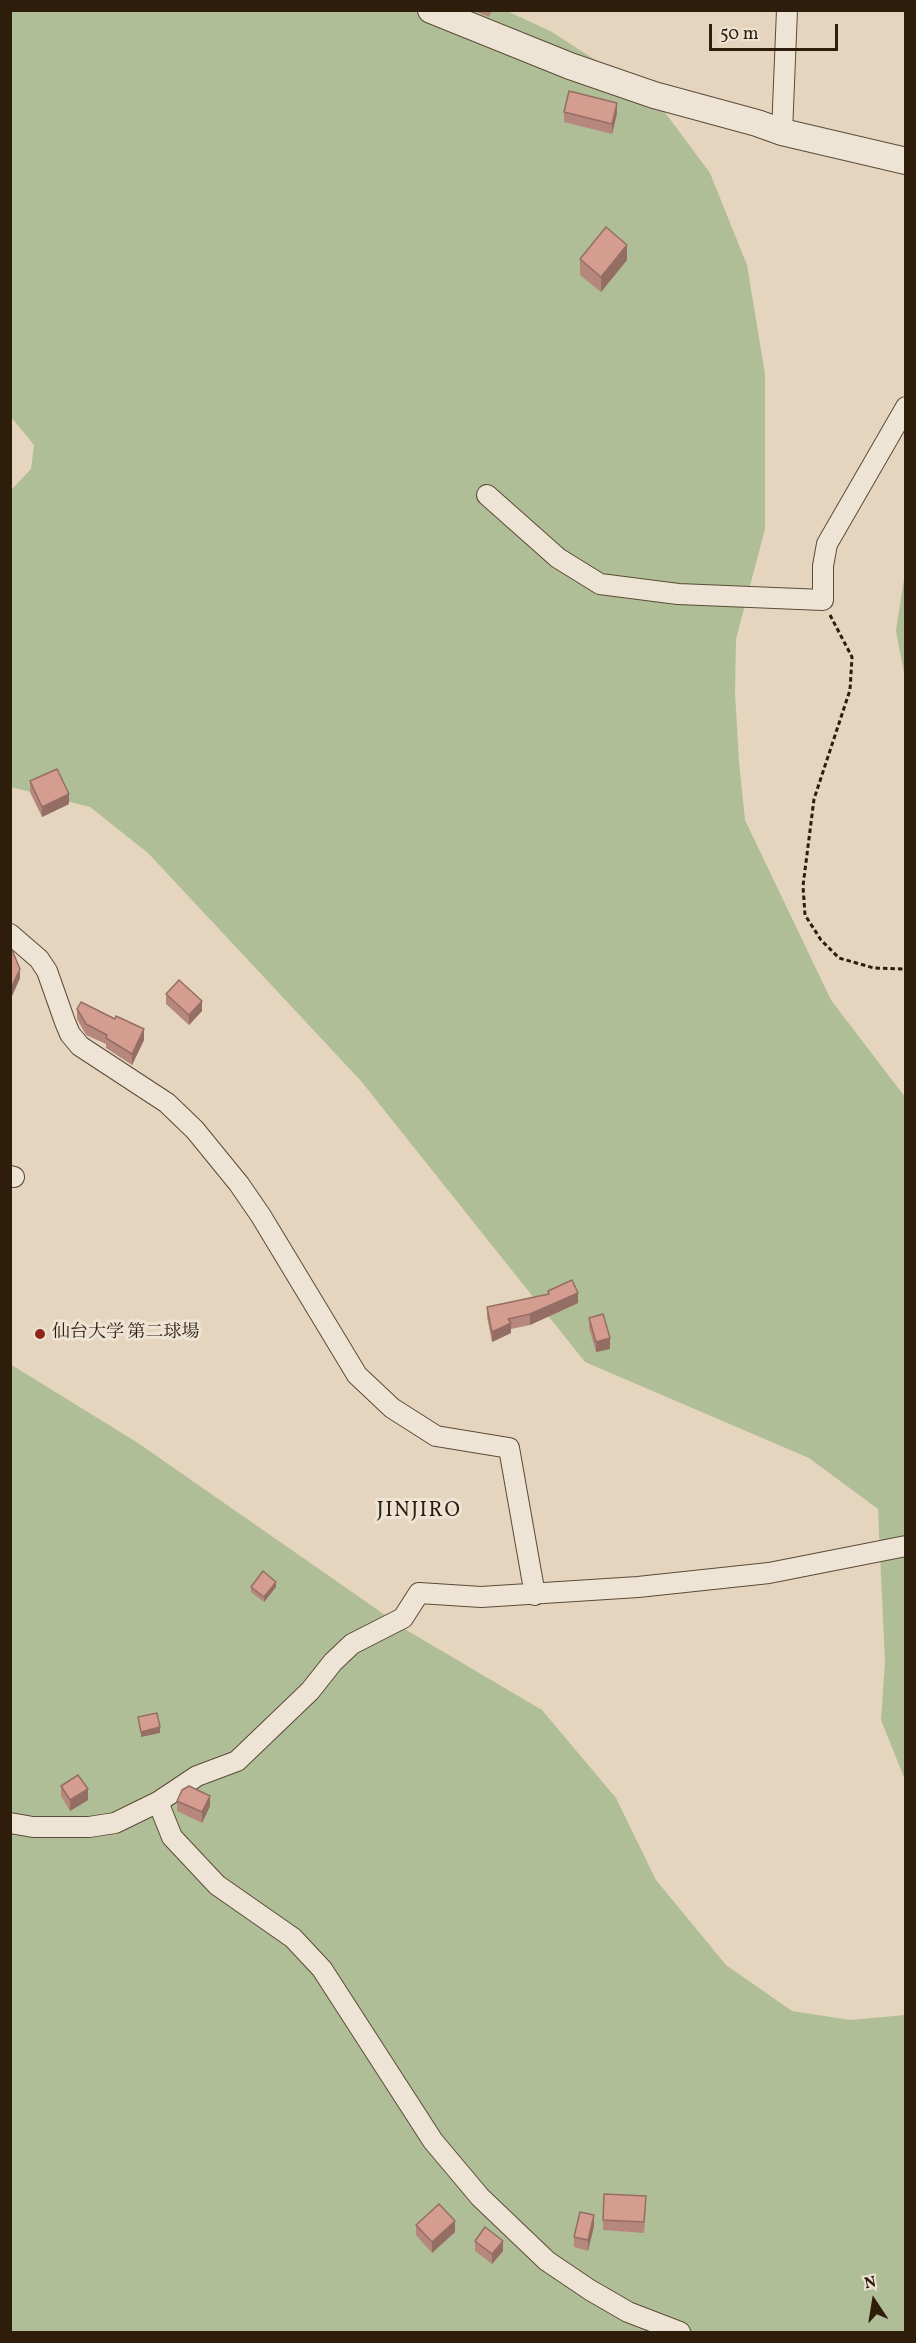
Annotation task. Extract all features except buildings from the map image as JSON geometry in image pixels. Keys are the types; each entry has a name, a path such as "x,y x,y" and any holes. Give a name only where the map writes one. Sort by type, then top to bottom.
{"street":[{"path":"431,10 570,66 654,95 782,132 906,161"},
{"path":"782,132 787,10"},
{"path":"487,495 558,558 600,584 678,594 823,600 827,544 906,407"},
{"path":"10,934 39,959 47,971 70,1034 80,1046 167,1103 195,1130 239,1184 357,1375 392,1408 436,1436 509,1448 535,1595"},
{"path":"10,1823 33,1827 89,1827 115,1823 158,1802 197,1776 237,1761 310,1691 352,1644 403,1618 419,1593 481,1597 638,1587 768,1573 906,1546"},
{"path":"158,1802 172,1837 217,1885 293,1938 322,1969 428,2133 480,2197 547,2261 628,2312 680,2332"}],"path":[{"path":"823,600 852,657 849,690 814,799 803,886 805,915 820,940 839,958 874,968 906,969"}],"green space":[{"path":"11,11 507,11 552,32 655,99 710,173 747,265 765,374 765,529 736,639 735,692 745,820 831,1000 905,1097 905,1780 881,1720 885,1662 878,1509 809,1458 585,1362 361,1081 148,853 90,807 11,787 10,491 31,469 34,445 11,417"},
{"path":"905,572 905,678 896,631"},
{"path":"10,1364 138,1443 408,1631 542,1710 616,1798 656,1880 726,1965 792,2011 850,2020 905,2015 905,2332 11,2332"}],"place":[{"name":"仙台大学 第二球場","path":"40,1334"}],"district":[{"name":"JINJIRO","path":"419,1512"}]}
